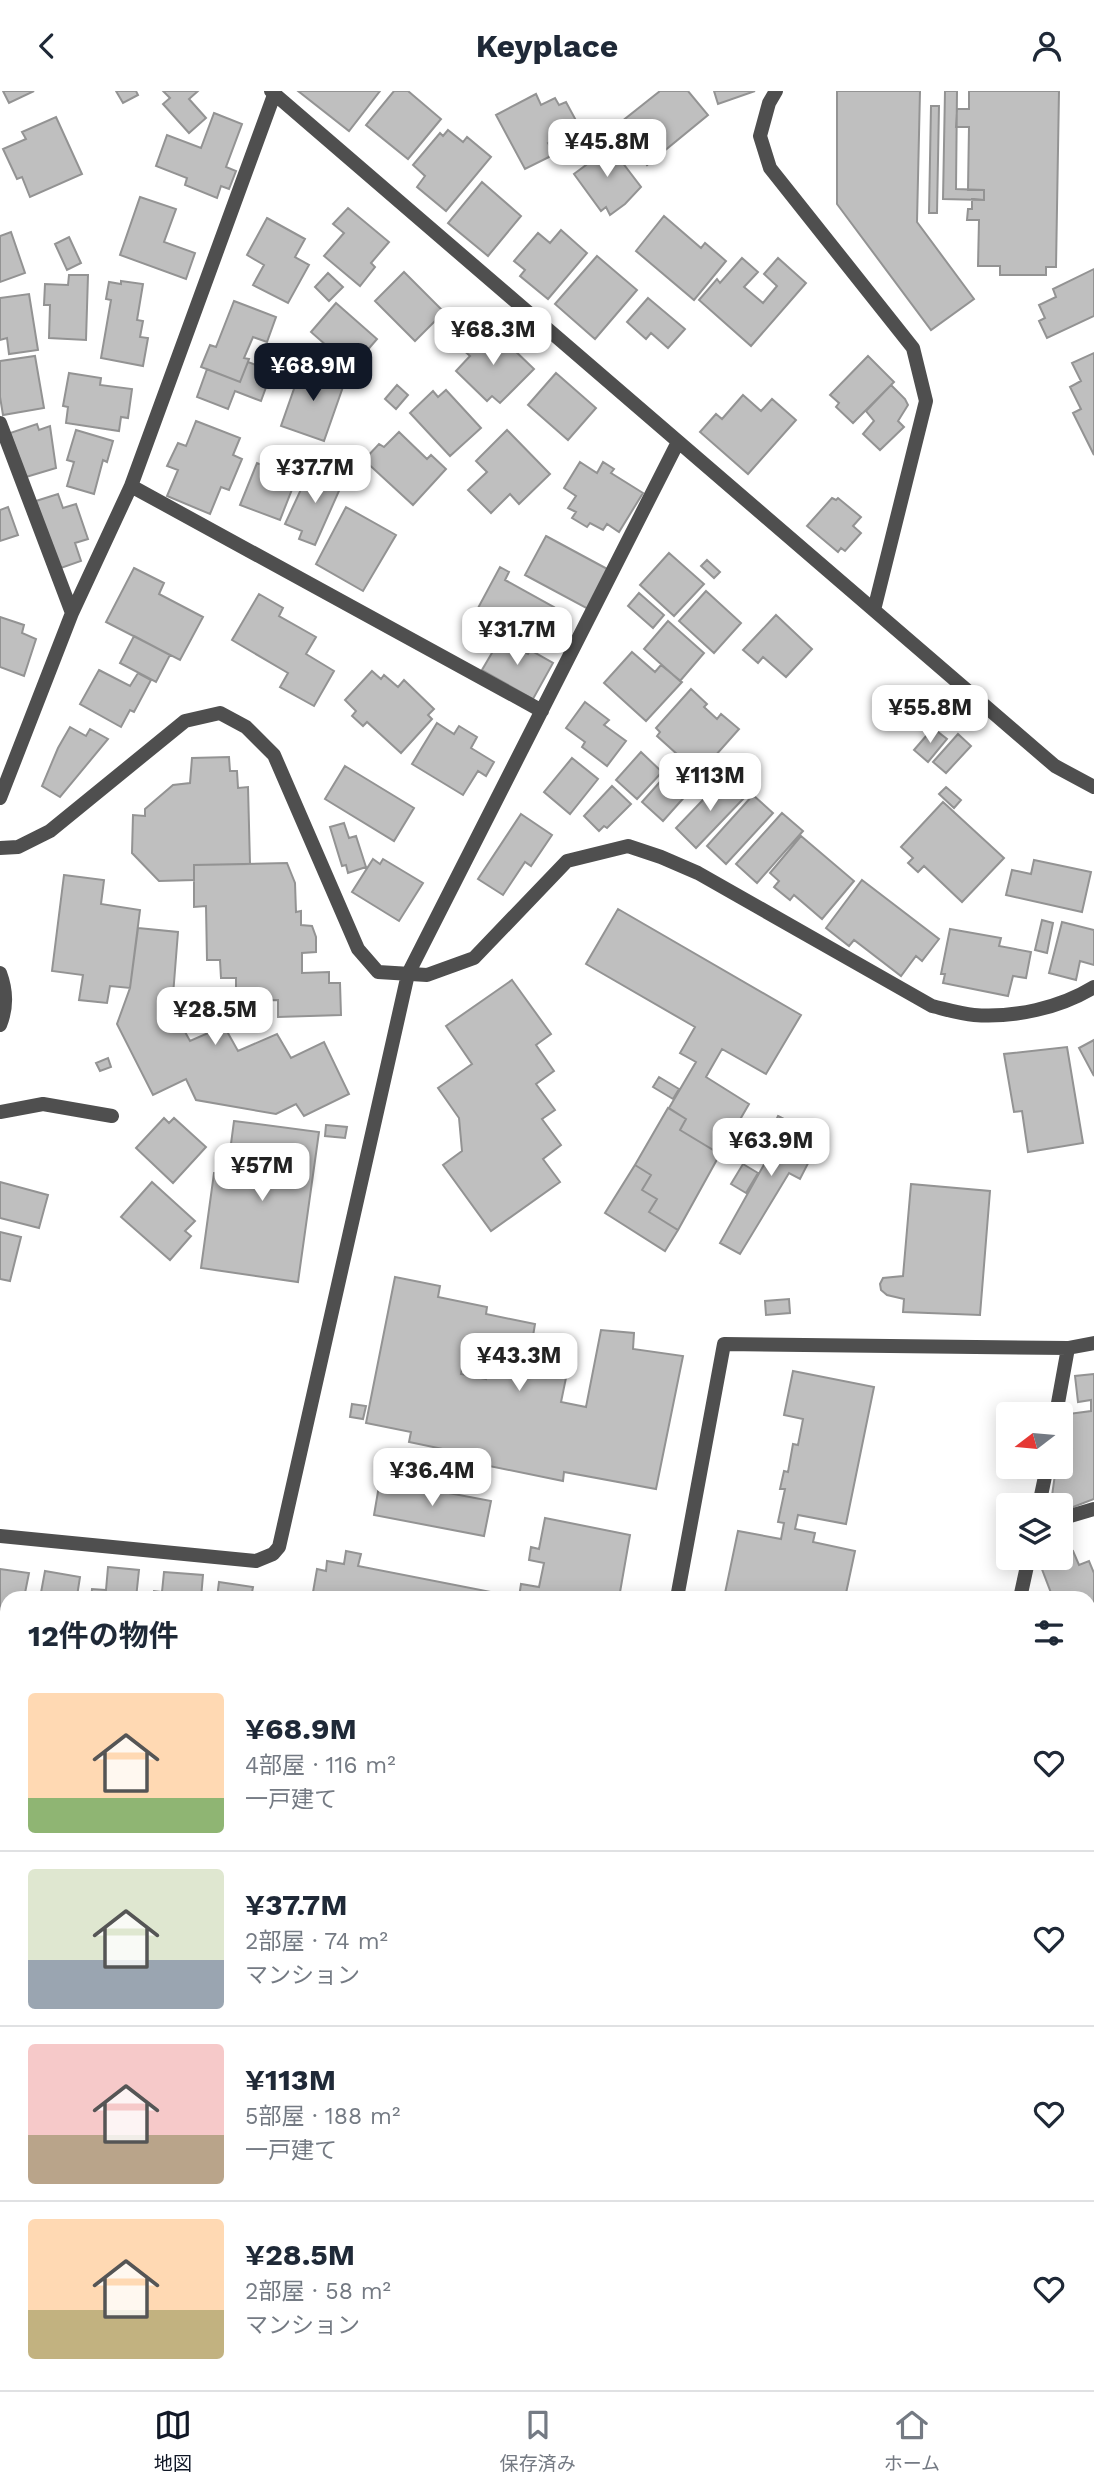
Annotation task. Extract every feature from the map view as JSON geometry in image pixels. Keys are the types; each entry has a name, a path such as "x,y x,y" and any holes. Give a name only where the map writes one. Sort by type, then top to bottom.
{"street":[{"path":"776,91 769,103 760,136 770,168 913,348 926,401 874,611"},
{"path":"0,798 72,613 131,486 273,93 1055,766 1094,787"},
{"path":"0,423 72,613"},
{"path":"0,1536 256,1561 273,1554 279,1547 408,974 678,442"},
{"path":"131,486 542,711"},
{"path":"0,849 18,847 50,831 185,721 220,713 246,727 274,755 358,949 378,972 427,975 474,958 567,860 628,846 698,873 932,1006 973,1015 1013,1014 1047,1007 1094,987"},
{"path":"0,973 4,983 5,1001 0,1025"},
{"path":"0,1112 43,1104 112,1116"},
{"path":"678,1591 724,1344 1068,1348 1094,1343"},
{"path":"1058,1402 1068,1348"},
{"path":"1073,1515 1094,1509"},
{"path":"1022,1591 1026,1570"}],"building":[{"path":"3,91 34,91 9,103"},
{"path":"116,91 136,91 138,95 123,103"},
{"path":"163,91 198,91 189,99 206,118 189,133 163,104 170,98"},
{"path":"298,91 380,91 349,131"},
{"path":"394,91 408,91 441,119 408,159 366,125"},
{"path":"660,91 688,91 708,115 647,165 616,126"},
{"path":"714,91 755,91 718,104"},
{"path":"837,91 920,91 917,222 974,299 931,330 837,204"},
{"path":"945,91 957,91 956,189 984,190 984,200 943,199"},
{"path":"969,91 1059,91 1056,267 1046,267 1046,275 1000,275 1000,266 978,266 979,220 967,220 968,209 972,209 972,199 984,200 984,190 968,190 969,127 956,127 957,109 969,109"},
{"path":"536,94 541,105 555,98 559,105 566,102 579,126 548,143 555,154 525,169 496,115"},
{"path":"931,106 939,106 937,213 929,213"},
{"path":"214,113 242,124 226,167 236,171 229,189 221,186 217,198 185,185 187,178 156,166 167,135 201,148"},
{"path":"56,117 82,174 30,197 22,177 17,179 3,149 26,139 22,132"},
{"path":"448,130 463,142 467,137 491,157 446,211 417,187 425,176 413,165 440,133 443,136"},
{"path":"606,141 641,187 610,215 606,207 601,211 574,174 586,165 582,159"},
{"path":"482,182 521,216 488,256 448,223"},
{"path":"140,197 176,209 164,242 195,253 186,279 120,255"},
{"path":"348,208 389,242 371,263 375,267 360,286 324,256 344,233 333,224"},
{"path":"664,216 701,248 705,243 726,261 694,300 636,251"},
{"path":"267,218 305,239 295,257 309,265 288,303 253,285 264,265 247,255"},
{"path":"561,230 587,253 548,299 520,276 525,270 514,261 538,233 550,243"},
{"path":"11,232 25,273 0,282 0,236"},
{"path":"69,237 81,263 67,270 55,244"},
{"path":"597,256 637,290 595,339 555,304"},
{"path":"742,258 758,272 744,287 763,303 777,286 764,274 778,258 806,283 751,346 699,300 717,279 720,283"},
{"path":"1094,269 1094,316 1047,338 1039,321 1045,318 1039,305 1056,297 1053,289"},
{"path":"404,272 444,312 415,341 375,301"},
{"path":"328,273 343,287 329,301 315,287"},
{"path":"69,275 88,275 86,340 49,338 50,305 44,305 45,284 68,285"},
{"path":"121,281 143,284 137,320 143,321 140,337 148,338 143,366 101,358 111,300 106,299 109,282 121,284"},
{"path":"29,294 38,350 9,354 7,338 0,340 0,298"},
{"path":"648,298 685,329 668,348 651,333 646,339 627,322"},
{"path":"234,301 276,317 267,342 253,337 244,358 249,359 240,382 201,367 210,345 216,347"},
{"path":"336,303 377,339 352,368 311,332"},
{"path":"474,333 483,342 493,333 534,369 500,403 492,396 487,401 456,371 470,356 460,347"},
{"path":"1094,353 1094,455 1073,413 1081,409 1070,387 1081,381 1072,363"},
{"path":"35,356 44,408 3,415 0,361"},
{"path":"868,356 894,382 853,423 836,407 839,403 830,395"},
{"path":"248,362 272,371 261,401 235,391 228,409 197,397 207,369 240,382"},
{"path":"302,366 345,381 324,441 281,426"},
{"path":"69,373 101,378 100,385 132,389 128,418 121,417 119,431 66,423 68,407 63,406"},
{"path":"556,373 596,408 568,440 528,405"},
{"path":"397,385 408,395 396,409 385,399"},
{"path":"891,385 908,405 898,421 904,427 880,450 863,434 874,421 866,411"},
{"path":"446,390 481,428 450,456 410,413 433,391 438,397"},
{"path":"743,395 761,411 772,399 796,420 748,474 700,432 716,414 722,419"},
{"path":"196,421 240,438 233,455 242,459 229,490 221,487 210,514 167,496 178,470 167,466 178,443 186,446"},
{"path":"37,424 39,430 50,426 56,468 26,477 10,433"},
{"path":"76,430 113,441 107,462 103,460 94,494 67,486 74,462 67,460"},
{"path":"507,430 550,474 519,504 510,494 491,513 468,490 487,472 476,461"},
{"path":"399,432 427,459 431,455 446,469 413,505 364,460 379,444 384,447"},
{"path":"281,461 300,469 280,520 240,505 257,463 277,471"},
{"path":"580,462 597,473 603,462 614,469 611,473 643,493 619,532 607,524 603,530 590,523 587,527 572,518 576,512 568,508 576,496 564,488"},
{"path":"324,466 346,475 315,545 299,539 302,531 285,524 303,485 313,489"},
{"path":"58,494 63,508 76,504 88,539 75,543 81,561 58,569 36,501"},
{"path":"832,498 838,498 861,517 853,526 861,533 845,551 841,548 838,552 807,526"},
{"path":"8,507 18,535 0,541 0,510"},
{"path":"346,507 396,535 363,591 316,564"},
{"path":"546,536 611,571 590,610 525,575"},
{"path":"669,553 704,584 674,616 640,585"},
{"path":"707,560 720,572 714,578 701,566"},
{"path":"500,567 509,572 505,580 554,607 552,610 561,616 548,639 539,635 536,640 478,608"},
{"path":"134,568 164,583 159,594 203,617 180,660 106,622"},
{"path":"706,591 741,623 714,653 679,621"},
{"path":"639,593 664,615 653,628 628,606"},
{"path":"259,594 283,608 279,616 316,637 306,654 334,671 314,706 280,687 288,673 232,640"},
{"path":"776,615 812,649 786,677 763,657 758,663 743,650"},
{"path":"0,617 24,625 22,633 36,639 24,676 0,667"},
{"path":"668,621 704,653 680,681 644,649"},
{"path":"503,634 516,641 513,646 528,654 530,650 553,663 533,699 482,670"},
{"path":"134,636 170,655 156,682 120,663"},
{"path":"632,652 655,672 661,665 682,682 646,721 604,683"},
{"path":"99,670 130,686 138,673 151,680 134,712 130,710 121,727 80,704"},
{"path":"372,671 381,679 384,675 398,687 404,680 434,709 428,715 432,719 401,753 367,722 363,726 352,716 356,711 345,700"},
{"path":"691,689 707,704 704,707 717,719 721,714 739,729 699,774 657,736 660,732 656,728"},
{"path":"585,702 609,720 604,725 626,741 607,766 582,747 585,742 566,728"},
{"path":"437,723 454,734 459,726 477,737 471,748 494,762 486,776 478,771 463,795 412,764"},
{"path":"70,727 86,736 90,729 108,739 60,797 42,786"},
{"path":"933,728 947,739 928,762 914,750"},
{"path":"958,734 971,746 946,773 933,762"},
{"path":"641,752 662,772 637,799 616,780"},
{"path":"229,757 230,771 237,771 238,788 248,787 250,864 194,865 194,880 159,881 132,853 133,815 145,816 145,809 173,785 190,783 192,758"},
{"path":"572,758 598,779 570,814 544,792"},
{"path":"345,766 414,808 394,841 325,799"},
{"path":"667,774 688,793 663,821 642,802"},
{"path":"723,779 744,798 696,848 676,828"},
{"path":"612,786 631,804 607,828 604,826 599,831 584,816"},
{"path":"946,787 961,800 954,808 939,794"},
{"path":"753,795 773,813 726,864 707,846"},
{"path":"943,802 1004,858 962,902 924,866 918,872 908,863 913,858 901,847"},
{"path":"782,813 803,831 757,883 736,864"},
{"path":"521,814 552,835 531,866 525,862 503,895 478,879"},
{"path":"344,823 349,838 356,836 366,867 348,873 346,865 342,866 330,827"},
{"path":"801,836 854,881 822,919 794,895 790,900 774,887 779,881 770,873"},
{"path":"373,859 380,864 383,859 423,883 399,921 352,892"},
{"path":"1034,860 1091,872 1082,912 1006,895 1012,870 1031,874"},
{"path":"287,863 295,883 296,912 301,911 301,925 312,926 316,937 316,952 302,953 302,973 329,972 329,983 340,983 341,1015 278,1017 278,1000 236,1001 236,978 221,978 220,960 207,960 206,906 194,907 194,865"},
{"path":"64,875 104,880 101,904 140,910 130,988 110,986 107,1003 79,1000 83,975 52,971"},
{"path":"862,880 939,939 922,961 916,956 901,976 854,940 849,946 826,928"},
{"path":"618,909 801,1015 766,1074 722,1049 706,1077 749,1104 720,1154 680,1130 686,1119 669,1108 696,1062 680,1053 695,1027 586,964"},
{"path":"1042,920 1053,923 1047,953 1035,950"},
{"path":"1062,922 1094,930 1094,965 1080,961 1076,980 1049,973"},
{"path":"138,928 178,932 172,1008 190,1041 224,1026 238,1051 277,1034 291,1058 324,1042 349,1094 304,1116 296,1104 276,1114 196,1100 186,1079 153,1095 117,1024 130,988"},
{"path":"950,929 1001,938 999,946 1031,952 1026,978 1013,976 1008,996 943,983 945,974 941,974"},
{"path":"512,980 551,1034 536,1045 554,1071 536,1084 555,1110 542,1119 561,1145 543,1159 560,1182 491,1231 443,1165 462,1151 459,1118 438,1088 472,1064 446,1026"},
{"path":"1094,1040 1094,1076 1079,1048"},
{"path":"1067,1047 1083,1143 1028,1152 1022,1111 1014,1112 1004,1054"},
{"path":"108,1058 111,1067 100,1071 96,1063"},
{"path":"659,1077 679,1089 673,1099 653,1087"},
{"path":"668,1108 686,1119 680,1130 720,1154 678,1230 649,1212 657,1199 642,1190 651,1175 635,1165"},
{"path":"778,1116 821,1138 800,1179 789,1173 740,1254 720,1243 766,1161 758,1157"},
{"path":"164,1118 169,1123 174,1118 206,1147 173,1183 136,1148"},
{"path":"234,1121 319,1132 298,1282 201,1268 214,1173 227,1174"},
{"path":"326,1125 347,1127 345,1138 325,1136"},
{"path":"743,1164 758,1173 746,1193 731,1184"},
{"path":"635,1165 651,1175 642,1190 657,1199 649,1212 678,1230 665,1251 605,1213"},
{"path":"0,1182 48,1195 39,1228 0,1218"},
{"path":"152,1182 195,1221 185,1231 191,1236 170,1260 121,1217"},
{"path":"911,1184 990,1191 980,1315 903,1312 904,1299 887,1295 881,1290 883,1278 903,1276"},
{"path":"0,1232 21,1237 10,1281 0,1279"},
{"path":"395,1277 440,1286 438,1297 487,1307 486,1314 535,1324 533,1336 573,1344 561,1402 586,1407 601,1330 634,1333 633,1349 683,1356 656,1489 564,1472 563,1481 460,1460 462,1453 409,1442 411,1432 366,1423","holes":["466,1348 490,1352 486,1379 461,1374"]},
{"path":"789,1299 790,1313 766,1315 765,1301"},
{"path":"793,1371 874,1387 846,1524 798,1515 795,1529 815,1533 813,1542 855,1551 846,1591 725,1591 738,1531 781,1539 784,1523 778,1522 785,1489 780,1489 784,1471 788,1472 793,1444 798,1445 803,1419 784,1415"},
{"path":"1094,1374 1094,1499 1073,1507 1073,1493 1052,1493 1054,1479 1073,1479 1073,1413 1091,1411 1091,1400 1078,1402 1075,1376"},
{"path":"352,1404 366,1406 363,1419 350,1417"},
{"path":"380,1480 491,1501 484,1536 374,1515"},
{"path":"545,1518 630,1535 620,1591 520,1591 521,1584 539,1587 544,1563 529,1560 531,1547 539,1549"},
{"path":"346,1551 361,1554 358,1566 486,1591 313,1591 317,1569 326,1571 327,1561 344,1564"},
{"path":"1073,1551 1079,1565 1089,1561 1094,1573 1094,1591 1050,1591 1042,1570 1073,1570"},
{"path":"108,1567 139,1570 137,1591 92,1591 106,1590"},
{"path":"0,1569 29,1573 25,1591 0,1591"},
{"path":"45,1571 80,1577 78,1591 41,1591"},
{"path":"164,1572 203,1575 202,1591 162,1591"},
{"path":"219,1582 253,1587 252,1591 218,1591"}]}
